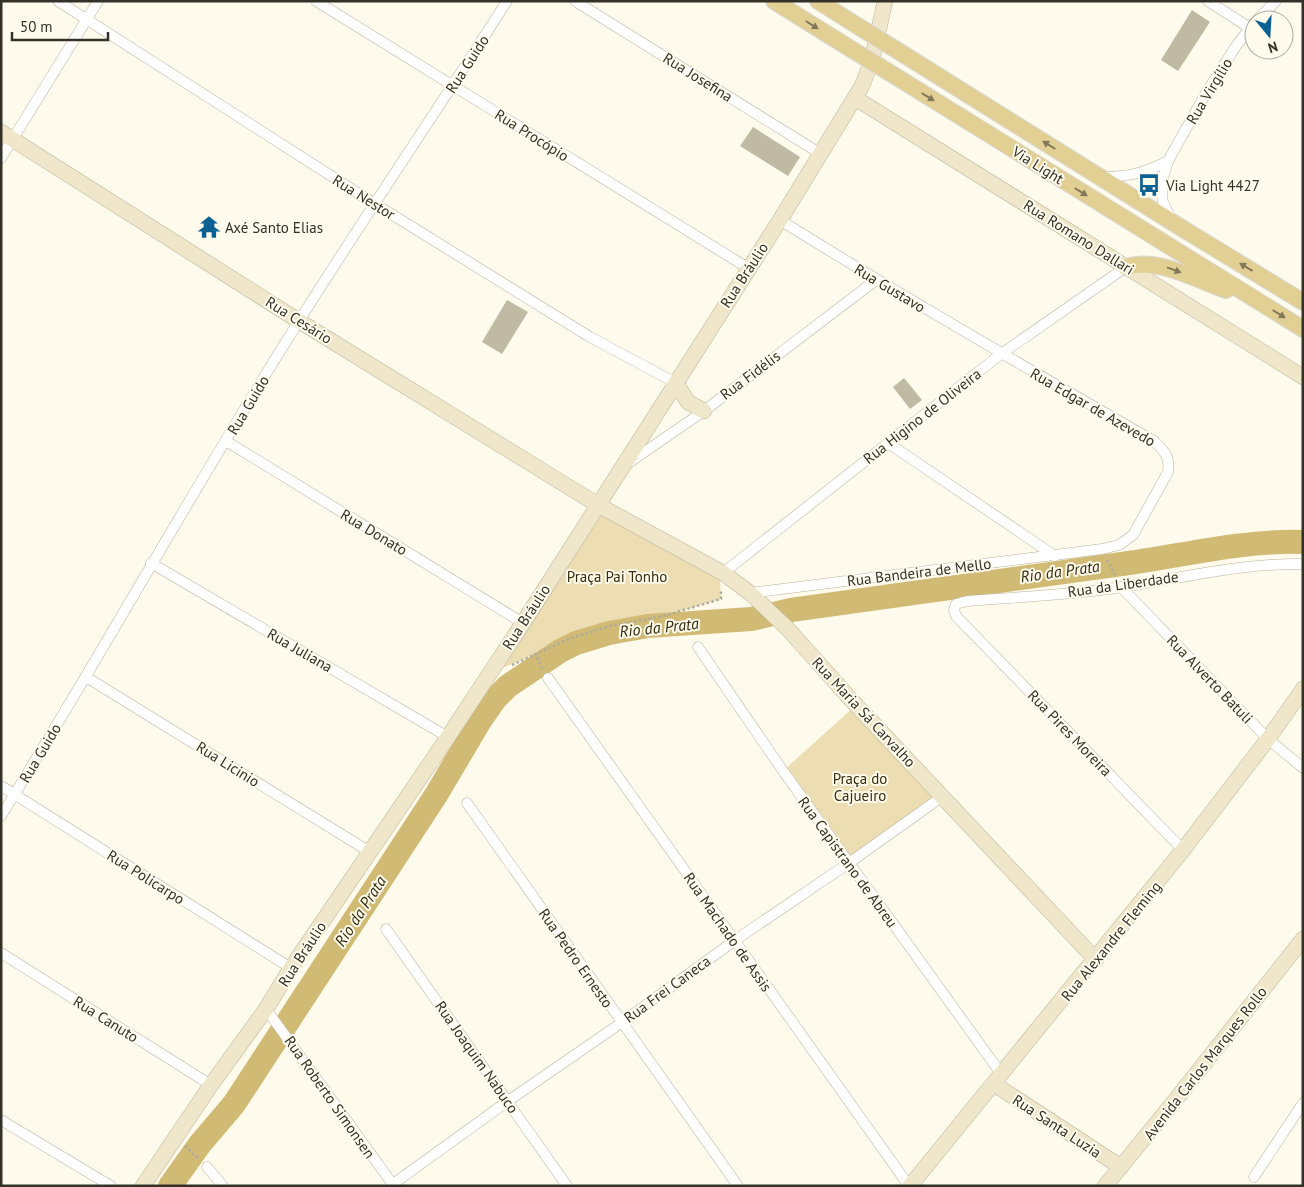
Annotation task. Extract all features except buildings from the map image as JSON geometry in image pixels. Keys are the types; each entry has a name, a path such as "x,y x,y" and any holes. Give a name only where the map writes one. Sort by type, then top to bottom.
{"main road":[{"name":"Via Light","path":"774,1 1303,329"},
{"name":"Via Light","path":"818,1 1303,302"},
{"path":"1126,267 1146,264 1165,267 1261,303"}],"street":[{"name":"Rua Nestor","path":"58,1 375,204 590,337 676,384"},
{"path":"1,158 7,136 98,1"},
{"name":"Rua Procópio","path":"316,1 452,87 748,268"},
{"name":"Rua Guido","path":"1,816 86,677 151,563 299,321 507,1"},
{"name":"Rua Josefina","path":"575,1 820,154"},
{"name":"Rua Bráulio","path":"143,1186 211,1085 266,1009 291,968 448,737 523,623 780,220 855,98 872,60 885,1"},
{"path":"1267,10 1276,1"},
{"path":"1209,2 1244,22"},
{"name":"Rua Virgílio","path":"1172,222 1162,195 1162,181 1168,161 1206,94 1244,38"},
{"name":"Rua Romano Dallari","path":"855,98 1303,376"},
{"name":"Rua Cesário","path":"7,136 299,321 598,505"},
{"path":"1102,177 1140,174 1168,161"},
{"name":"Rua Gustavo","path":"780,220 876,280 1001,354"},
{"name":"Rua Higino de Oliveira","path":"723,573 1001,354 1126,267"},
{"name":"Rua Fidélis","path":"622,467 704,411 876,280"},
{"name":"Rua Edgar de Azevedo","path":"1001,354 1154,441 1164,451 1169,460 1168,472"},
{"path":"676,384 688,402 704,411"},
{"name":"Rua Donato","path":"226,441 523,623"},
{"path":"888,443 1055,556"},
{"name":"Rua Bandeira de Mello","path":"750,593 1102,549 1124,542 1133,534 1168,472"},
{"name":"Rua Maria Sá Carvalho","path":"598,505 723,573 750,593 787,628 1096,960"},
{"name":"Rua Juliana","path":"151,563 448,737"},
{"name":"Rua da Liberdade","path":"956,616 954,610 956,604 967,601 1200,573 1282,564 1303,564"},
{"name":"Rua Alverto Batuli","path":"1120,584 1268,739 1303,768"},
{"name":"Rua Pires Moreira","path":"956,616 1183,850"},
{"name":"Rua Capistrano de Abreu","path":"698,648 998,1079"},
{"name":"Rua Licinio","path":"86,677 370,852"},
{"name":"Rua Machado de Assis","path":"547,677 910,1186"},
{"name":"Rua Alexandre Fleming","path":"910,1186 1096,960 1183,850 1268,739 1303,689"},
{"name":"Rua Policarpo","path":"1,786 291,968"},
{"name":"Rua Frei Caneca","path":"393,1185 734,941 943,796"},
{"name":"Rua Pedro Ernesto","path":"467,803 738,1186"},
{"name":"Rua Joaquim Nabuco","path":"386,929 567,1186"},
{"name":"Avenida Carlos Marques Rollo","path":"1106,1186 1303,939"},
{"name":"Rua Canuto","path":"1,953 211,1085"},
{"name":"Rua Roberto Simonsen","path":"266,1009 292,1042 393,1185"},
{"name":"Rua Santa Luzia","path":"998,1079 1121,1167"},
{"path":"1254,1177 1303,1103"},
{"path":"1,1120 111,1186"},
{"path":"205,1165 223,1186"}],"path":[{"path":"1106,556 1120,584"},
{"path":"510,665 571,638 610,626 663,616 721,599 723,573"},
{"path":"535,653 547,677"},
{"path":"183,1144 205,1165"}],"green space":[{"name":"Praça Pai Tonho","path":"602,514 720,578 721,599 663,616 610,626 571,638 496,671"},
{"name":"Praça do Cajueiro","path":"855,706 939,796 849,861 784,770"}],"waterway":[{"name":"Rio da Prata","path":"170,1186 200,1144 234,1104 436,795 495,699 508,686 560,651 576,643 609,633 648,626 751,619 791,610 1122,564 1235,546 1257,543 1303,542"}],"place":[{"name":"Via Light 4427","path":"1149,185"},
{"name":"Axé Santo Elias","path":"209,227"}]}
